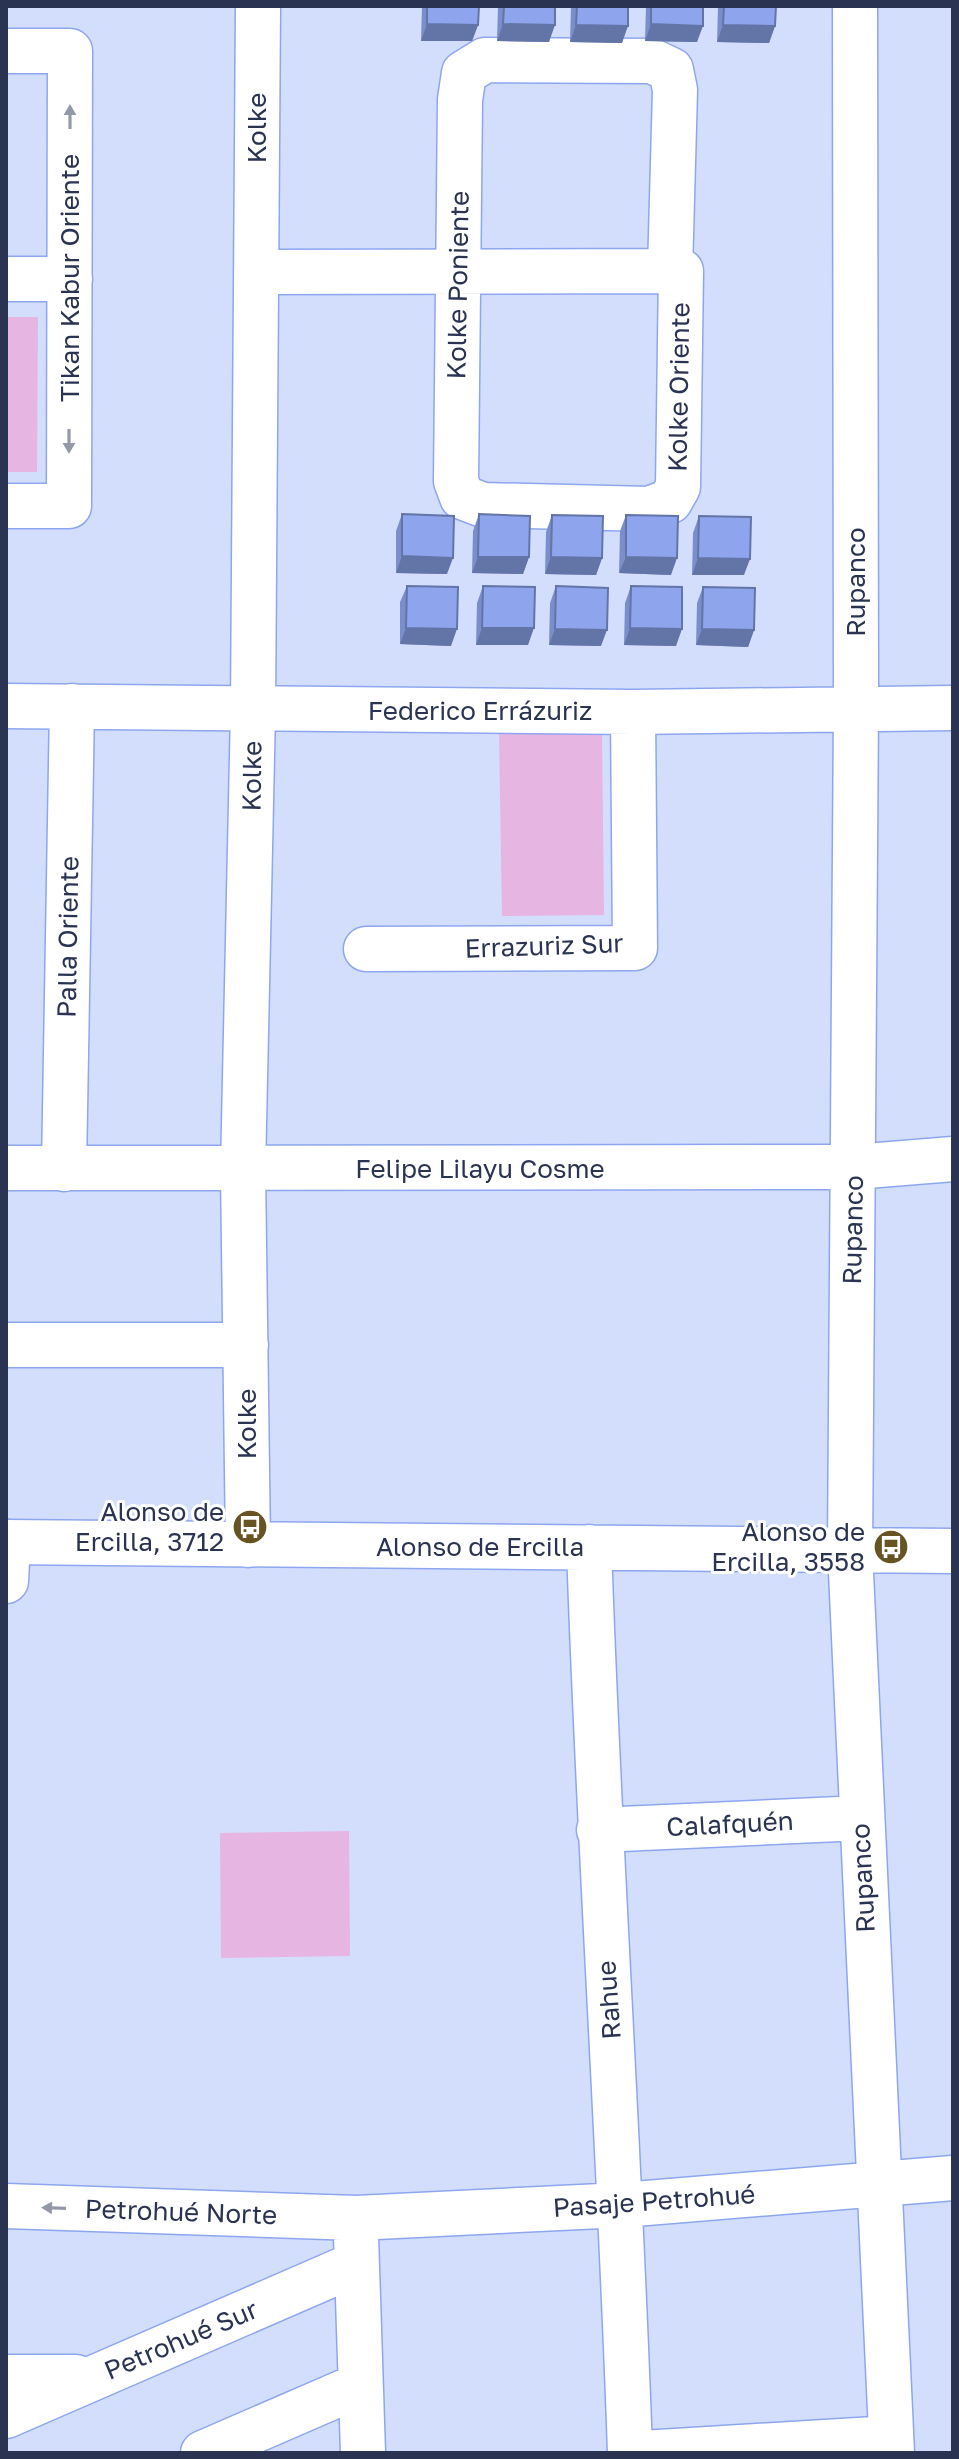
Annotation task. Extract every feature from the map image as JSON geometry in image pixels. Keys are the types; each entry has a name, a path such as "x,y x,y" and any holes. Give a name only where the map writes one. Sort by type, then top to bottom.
{"street":[{"name":"Kolke","path":"248,1545 243,1170 253,710 258,6"},
{"name":"Rupanco","path":"855,6 856,708 850,1551 892,2446"},
{"name":"Tikan Kabur Oriente","path":"6,51 70,51 69,506 6,506"},
{"name":"Kolke Poniente","path":"670,501 649,509 483,505 462,497 456,481 460,100 464,73 485,60 652,61 671,70"},
{"name":"Kolke Oriente","path":"670,501 678,487 675,90 671,70"},
{"path":"256,272 675,271"},
{"path":"6,279 70,279"},
{"name":"Federico Errázuriz","path":"6,706 633,712 953,708"},
{"name":"Palla Oriente","path":"64,1169 72,706"},
{"name":"Errazuriz Sur","path":"366,949 635,948 633,712"},
{"name":"Felipe Lilayu Cosme","path":"6,1168 854,1167 953,1159"},
{"path":"6,1345 246,1345"},
{"name":"Alonso de Ercilla","path":"7,1555 248,1545 953,1551"},
{"name":"Rahue","path":"589,1547 599,1830 622,2205 630,2453"},
{"name":"Calafquén","path":"599,1830 861,1818"},
{"name":"Pasaje Petrohué","path":"356,2218 622,2205 953,2178"},
{"name":"Petrohué Norte","path":"6,2206 356,2218"},
{"path":"356,2218 363,2453"},
{"name":"Petrohué Sur","path":"6,2416 356,2264"},
{"path":"6,2377 94,2377"},
{"path":"203,2453 360,2385"},
{"path":"642,2453 892,2446"}],"shaded area":[{"path":"6,317 38,317 37,472 6,472"},
{"path":"499,734 602,734 604,915 502,916"},
{"path":"349,1831 350,1956 221,1958 220,1833"}],"building":[{"path":"427,6 479,6 478,25 427,24"},
{"path":"504,6 555,6 555,25 503,24"},
{"path":"577,6 628,6 628,26 576,25"},
{"path":"651,6 703,6 703,26 651,24"},
{"path":"724,6 776,6 775,26 723,25"},
{"path":"402,514 454,516 453,558 402,556"},
{"path":"479,514 530,516 529,557 478,557"},
{"path":"552,515 603,516 602,558 551,557"},
{"path":"626,515 678,516 677,558 626,557"},
{"path":"699,516 751,517 750,559 698,558"},
{"path":"407,586 458,587 457,629 406,628"},
{"path":"483,586 535,587 534,628 482,628"},
{"path":"556,586 608,588 607,630 555,629"},
{"path":"631,586 682,587 682,629 630,628"},
{"path":"703,587 755,588 754,630 702,629"}],"place":[{"name":"Alonso de Ercilla, 3712","path":"250,1527"},
{"name":"Alonso de Ercilla, 3558","path":"891,1547"}]}
